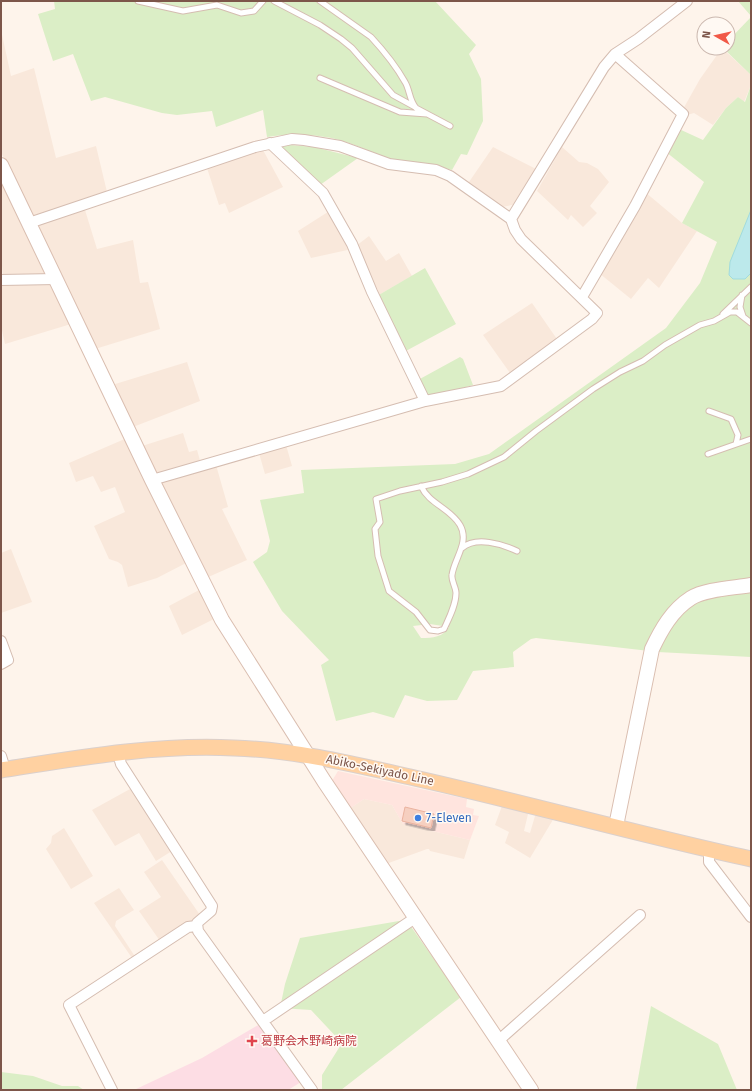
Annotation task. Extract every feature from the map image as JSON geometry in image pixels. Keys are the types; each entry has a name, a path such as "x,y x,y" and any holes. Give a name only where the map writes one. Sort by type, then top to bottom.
{"main road":[{"name":"Abiko-Sekiyado Line","path":"2,765 214,747 272,750 308,755 456,788 751,859"}],"street":[{"path":"511,220 604,67 615,54 638,39 687,1"},
{"path":"582,297 635,206 683,114 615,54"},
{"path":"29,223 270,143 292,139 340,146 389,164 436,170 450,176 511,220 515,230 522,238 597,313 592,319 501,386 425,402 152,480"},
{"path":"270,143 323,192 352,244 372,292 425,402"},
{"path":"1,165 152,480 222,620 308,755 415,918 531,1090"},
{"path":"1,280 56,279"},
{"path":"616,826 652,649 662,629 674,613 691,598 710,592 751,585"},
{"path":"1,641 8,660 1,664"},
{"path":"112,1090 69,1005 188,927 196,926 197,923 212,911 212,906 122,764 118,754"},
{"path":"709,850 708,862 751,917"},
{"path":"498,1041 640,915"},
{"path":"263,1021 415,918"},
{"path":"196,926 312,1090"}],"lane":[{"path":"138,1 183,11 217,5 241,13 254,10 263,1"},
{"path":"274,1 320,25 341,39 352,48 393,95 450,126"},
{"path":"320,1 371,37 377,43 406,83 413,104 416,108"},
{"path":"320,78 400,112 428,114"},
{"path":"721,317 751,287"},
{"path":"742,296 740,308 743,316"},
{"path":"421,486 430,500 453,516 461,526 462,548 452,576 456,593 452,610 444,629 438,631 430,630 416,612 389,591 378,556 375,529 380,522 376,499 400,491 468,474 504,457 536,431 620,372 644,361 687,331 730,312 737,312 751,323"},
{"path":"709,411 731,419 736,428 736,444"},
{"path":"708,454 751,439"},
{"path":"462,548 467,544 475,542 496,544 517,551"}],"shaded area":[{"path":"1,30 11,76 34,68 56,158 96,146 107,192 32,216 31,215 1,152"},
{"path":"716,56 731,56 751,75 751,85 744,102 738,97 726,108 713,125 694,113 687,115 682,111 700,79"},
{"path":"493,147 538,170 517,204 502,207 469,182"},
{"path":"562,147 579,162 587,163 598,169 609,182 590,206 597,213 583,227 571,215 568,220 537,191"},
{"path":"263,150 283,187 229,213 225,203 219,205 207,168"},
{"path":"1,175 47,276 3,276 1,256"},
{"path":"645,192 682,223 697,231 659,288 648,278 631,299 599,273"},
{"path":"85,210 97,249 133,240 140,283 148,282 160,329 95,349 38,230 40,225"},
{"path":"331,210 352,249 311,258 298,231"},
{"path":"369,236 386,261 399,253 412,276 377,296 356,246"},
{"path":"1,284 52,284 71,324 5,344 1,326"},
{"path":"532,303 559,342 510,373 483,335"},
{"path":"187,362 200,401 133,427 112,385"},
{"path":"183,433 189,452 197,450 201,464 156,476 142,446"},
{"path":"127,438 188,562 157,578 128,587 122,565 109,559 94,526 125,512 115,487 101,492 93,476 76,482 69,463"},
{"path":"286,445 292,466 265,474 259,453"},
{"path":"216,465 228,507 222,509 247,560 206,578 158,481"},
{"path":"11,549 32,602 1,613 1,553"},
{"path":"201,589 216,618 182,635 169,606"},
{"path":"338,771 467,799 466,807 474,809 473,815 479,816 470,840 403,824 392,805 364,799 349,809 332,781"},
{"path":"132,785 175,849 156,861 139,833 115,846 92,810 130,789"},
{"path":"364,799 392,805 403,824 470,840 464,859 427,849 386,864 349,809"},
{"path":"502,806 526,811 528,814 524,831 530,833 537,814 554,818 530,858 505,843 509,832 495,825"},
{"path":"64,828 93,876 71,889 46,849 51,843 52,836"},
{"path":"162,860 200,915 160,941 139,911 161,897 144,872"},
{"path":"119,888 134,910 116,921 115,926 134,955 137,955 132,958 94,903"},
{"name":"葛野会木野崎病院","path":"260,1024 301,1082 288,1090 134,1090 202,1058"}],"green space":[{"path":"54,1 435,1 476,45 469,54 481,79 483,121 467,155 461,154 452,170 438,166 395,160 349,143 319,136 287,135 267,137 263,110 216,127 212,111 177,115 162,113 105,97 91,101 73,54 53,61 38,14 55,9"},
{"path":"738,1 751,1 751,16"},
{"path":"751,17 751,75 731,56 736,56 736,33"},
{"path":"751,85 751,657 658,652 536,638 531,639 513,652 514,667 473,671 457,700 427,701 405,695 394,718 373,712 336,721 321,665 329,660 282,611 253,562 267,552 270,541 260,500 304,493 301,470 455,464 489,454 666,328 700,283 717,242 682,223 704,182 666,152 679,129 703,140 726,108 738,97 745,102","holes":["430,624 449,627 441,635 430,638 421,638 413,626"]},
{"path":"290,145 314,147 358,158 320,185 312,176 276,146"},
{"path":"425,268 456,324 404,352 377,296"},
{"path":"460,357 463,359 473,385 428,398 418,380"},
{"path":"399,921 407,921 461,997 341,1090 322,1090 322,1075 342,1043 311,1010 280,1008 285,984 300,938"},
{"path":"651,1006 718,1044 737,1090 636,1090"},
{"path":"1,1072 33,1076 62,1086 78,1086 84,1090 1,1090"}],"water":[{"path":"751,210 751,273 745,279 733,279 729,275 730,262"}],"building":[{"name":"7-Eleven","path":"405,807 434,814 431,828 402,821"}],"place":[{"name":"7-Eleven","path":"418,818"},
{"name":"葛野会木野崎病院","path":"252,1041"}]}
